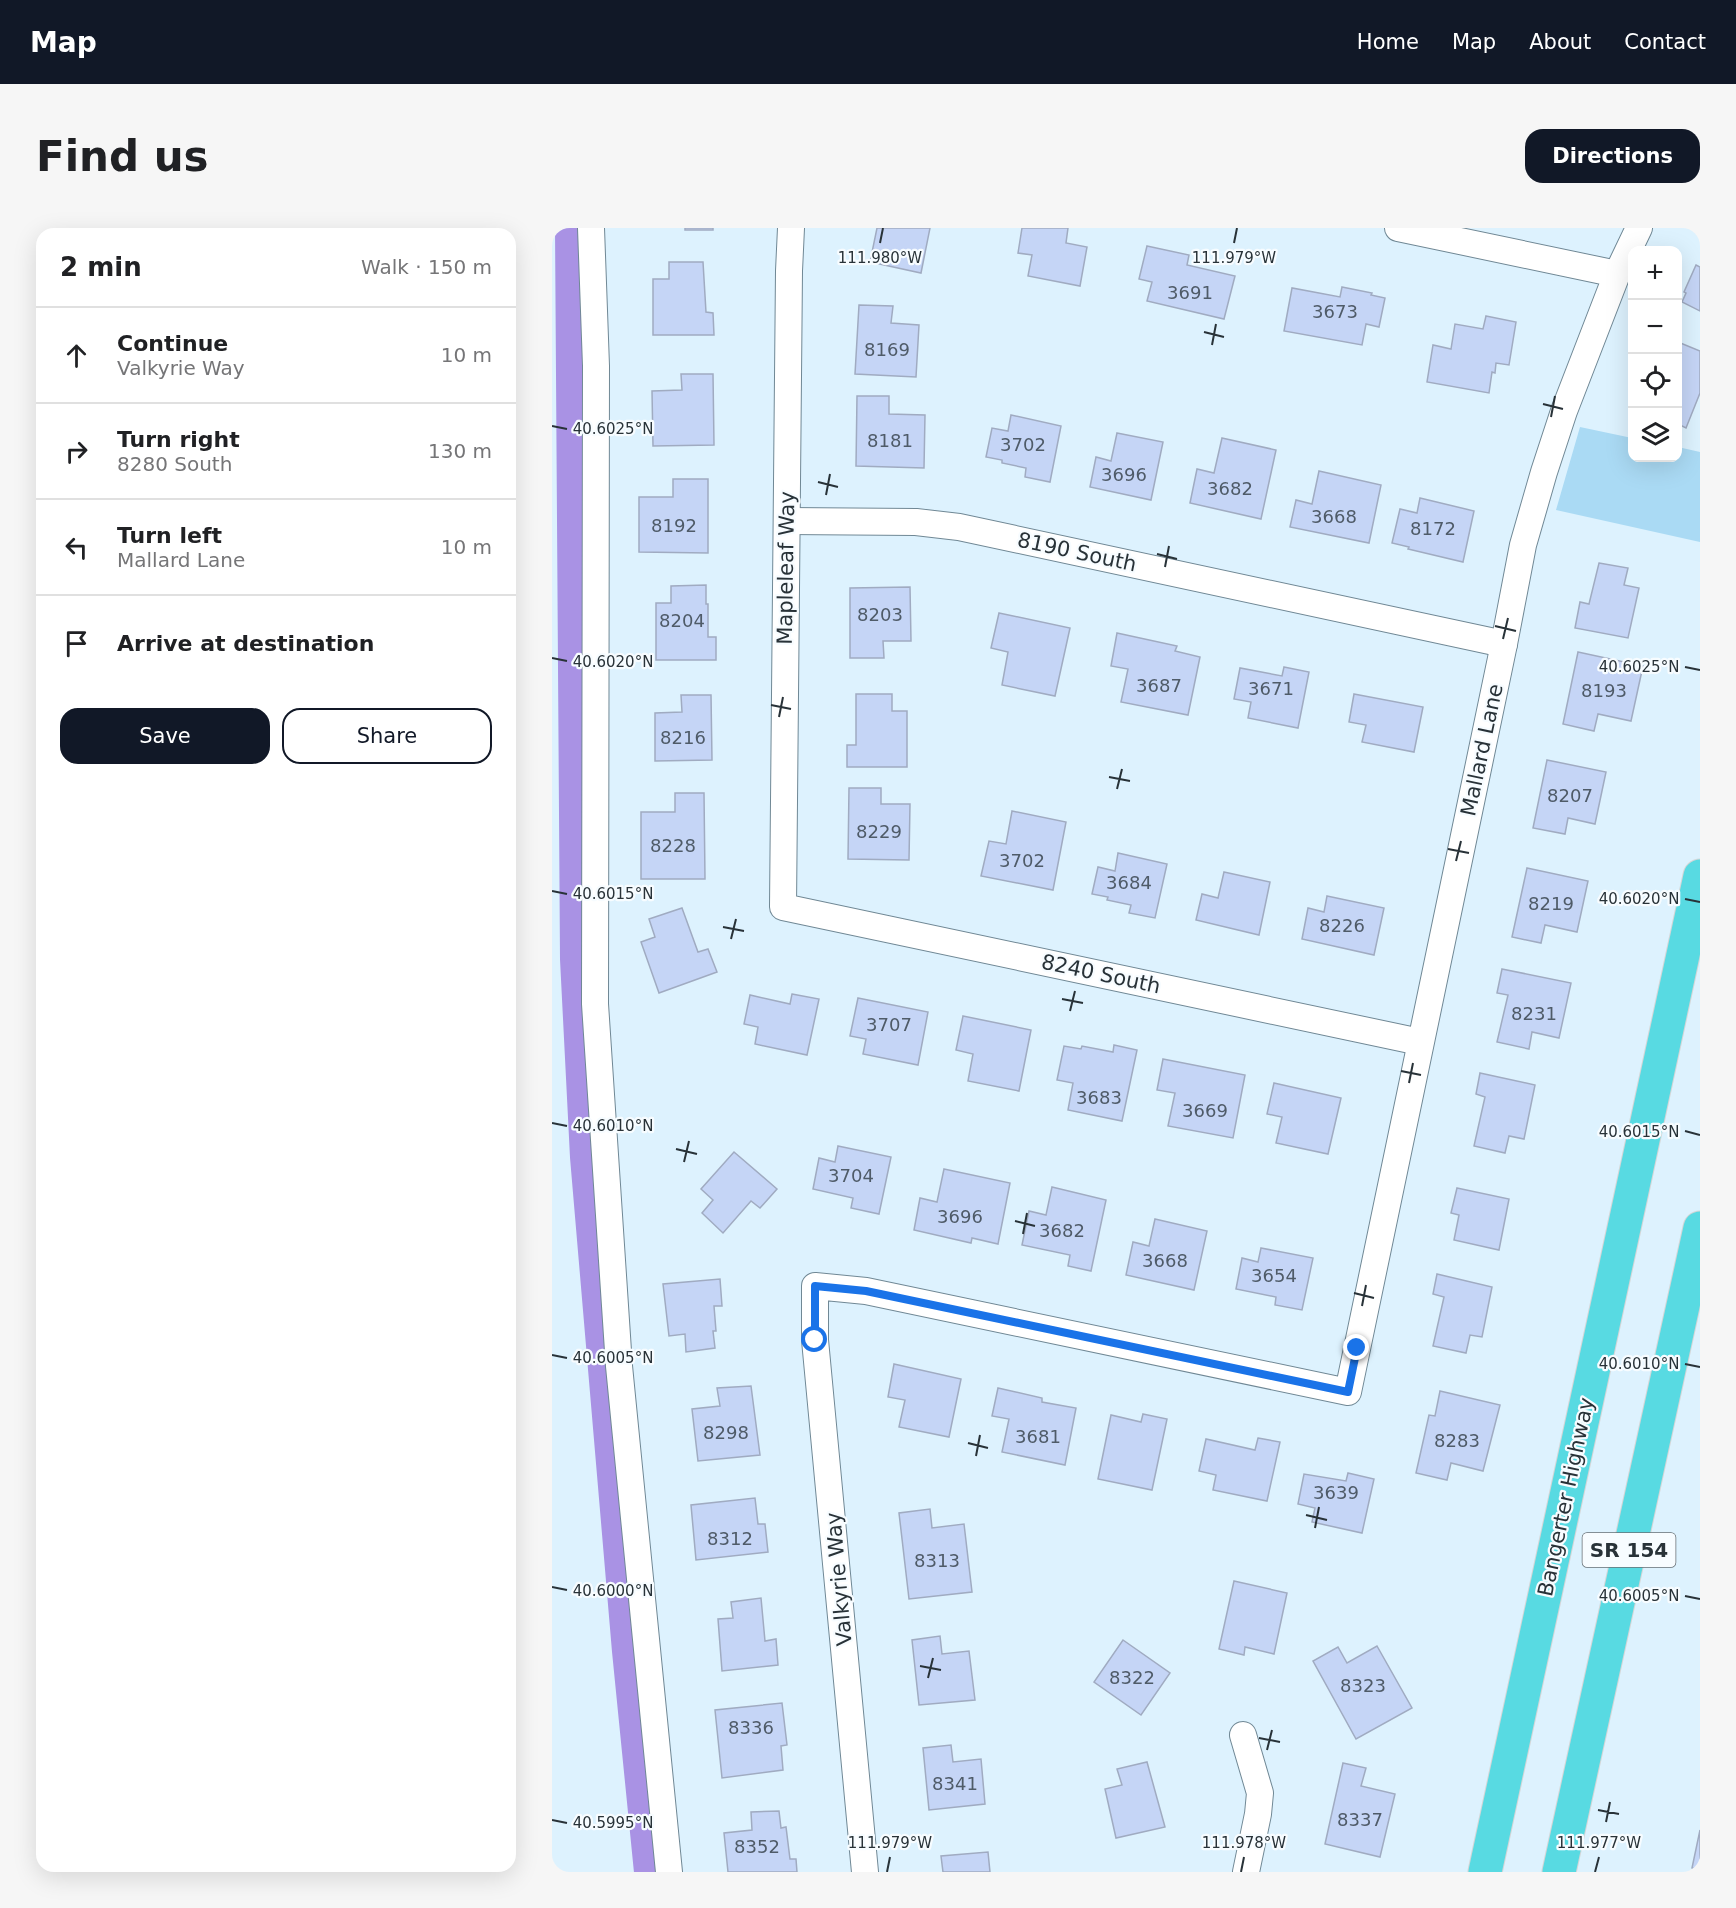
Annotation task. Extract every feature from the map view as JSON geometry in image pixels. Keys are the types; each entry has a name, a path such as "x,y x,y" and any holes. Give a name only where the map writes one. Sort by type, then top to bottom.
{"highway":[{"name":"Bangerter Highway","path":"1485,1872 1700,876"},
{"name":"SR 154","path":"1559,1872 1700,1228"}],"street":[{"path":"591,228 596,366 595,1004 619,1366 669,1872"},
{"name":"Mapleleaf Way","path":"783,907 791,228"},
{"path":"1398,228 1617,274"},
{"name":"Mallard Lane","path":"815,1286 866,1291 1348,1392 1523,545 1564,411 1617,274 1639,228"},
{"name":"8190 South","path":"787,521 916,522 958,527 1504,644"},
{"name":"8240 South","path":"783,907 1420,1042"},
{"name":"Valkyrie Way","path":"815,1286 815,1340 866,1872"},
{"path":"1243,1735 1260,1793 1246,1872"}],"shaded area":[{"path":"1580,427 1628,437 1628,462 1682,462 1682,448 1700,452 1700,542 1556,510"}],"building":[{"path":"685,228 713,228 713,230 685,230"},
{"path":"877,228 930,228 921,273 870,262"},
{"path":"1022,228 1068,228 1066,243 1087,247 1080,286 1028,276 1032,255 1018,253"},
{"path":"1147,246 1189,255 1187,265 1235,276 1224,319 1147,301 1152,282 1139,279"},
{"path":"669,262 703,262 706,312 713,313 714,335 653,335 653,279 669,279"},
{"path":"1696,265 1700,267 1700,311 1682,302 1686,293 1684,292"},
{"path":"1342,287 1385,298 1379,327 1366,324 1362,345 1284,331 1292,288 1340,297"},
{"path":"859,305 893,306 891,323 919,325 916,377 855,374"},
{"path":"1486,316 1516,322 1509,365 1496,363 1495,373 1492,372 1489,393 1427,382 1433,345 1451,349 1455,324 1483,329"},
{"path":"1682,344 1700,351 1700,393 1686,428 1682,426"},
{"path":"681,374 713,374 714,445 653,446 652,391 682,390"},
{"path":"857,396 889,396 889,414 925,415 924,468 856,466"},
{"path":"1011,415 1061,426 1050,482 1025,477 1026,468 986,457 992,428 1008,431"},
{"path":"1117,433 1163,442 1151,500 1090,487 1096,457 1111,461"},
{"path":"1222,438 1276,450 1261,519 1190,503 1197,469 1214,473"},
{"path":"1319,471 1381,485 1369,543 1290,527 1296,500 1312,504"},
{"path":"673,479 708,479 708,553 639,552 639,497 673,497"},
{"path":"1420,498 1474,511 1463,562 1392,543 1400,509 1417,513"},
{"path":"1599,563 1628,568 1624,585 1639,588 1628,638 1575,628 1580,602 1589,604"},
{"path":"706,585 708,637 716,637 716,660 656,660 656,603 671,603 671,586"},
{"path":"910,587 911,641 883,641 884,658 850,658 850,588"},
{"path":"999,613 1070,628 1055,696 1002,685 1008,652 991,648"},
{"path":"1117,633 1177,646 1175,651 1200,657 1188,715 1121,702 1128,669 1111,666"},
{"path":"1578,652 1643,666 1631,721 1598,714 1594,731 1563,724"},
{"path":"1284,667 1309,672 1298,728 1248,718 1251,702 1234,699 1240,668 1282,676"},
{"path":"856,694 892,694 892,711 907,711 907,767 847,767 847,745 856,745"},
{"path":"1354,694 1423,707 1414,752 1362,742 1366,725 1349,722"},
{"path":"681,695 711,695 712,760 655,761 655,713 682,712"},
{"path":"1547,760 1606,772 1595,824 1568,818 1565,834 1533,828"},
{"path":"849,788 881,788 881,804 910,804 909,860 848,859"},
{"path":"675,793 704,793 705,879 641,879 641,812 675,812"},
{"path":"1012,811 1066,822 1053,890 981,876 989,841 1006,844"},
{"path":"1118,853 1167,864 1155,918 1129,913 1131,905 1092,894 1098,867 1115,871"},
{"path":"1527,868 1588,881 1577,932 1545,925 1541,943 1512,937"},
{"path":"1224,872 1270,882 1259,935 1196,920 1202,894 1218,898"},
{"path":"1327,896 1384,908 1374,955 1302,939 1308,908 1324,912"},
{"path":"682,908 698,952 708,949 717,972 659,993 641,942 655,937 649,919"},
{"path":"1502,969 1571,983 1559,1038 1532,1032 1529,1049 1497,1042 1508,995 1497,993"},
{"path":"792,994 819,999 807,1055 755,1044 758,1027 744,1024 750,995 790,1004"},
{"path":"858,998 928,1012 918,1065 863,1054 866,1039 850,1036"},
{"path":"963,1016 1031,1030 1019,1091 968,1081 973,1054 956,1050"},
{"path":"1114,1045 1137,1050 1122,1121 1068,1110 1073,1083 1057,1080 1064,1046 1081,1049 1082,1046 1113,1052"},
{"path":"1163,1059 1245,1075 1233,1138 1168,1126 1175,1093 1157,1090"},
{"path":"1480,1073 1535,1085 1524,1139 1509,1136 1505,1153 1474,1146 1485,1097 1476,1094"},
{"path":"1274,1083 1341,1098 1328,1154 1276,1143 1282,1117 1267,1114"},
{"path":"838,1146 891,1157 879,1214 851,1208 853,1198 813,1189 819,1158 835,1162"},
{"path":"734,1152 777,1189 760,1208 751,1201 723,1233 702,1213 713,1200 701,1189"},
{"path":"944,1169 1010,1183 998,1244 972,1238 971,1243 914,1230 920,1198 937,1202"},
{"path":"1052,1187 1106,1200 1091,1271 1068,1266 1070,1255 1022,1245 1029,1211 1046,1215"},
{"path":"1457,1188 1509,1199 1499,1250 1454,1240 1459,1215 1451,1213"},
{"path":"1155,1219 1207,1231 1194,1290 1126,1275 1133,1242 1149,1246"},
{"path":"1261,1248 1313,1258 1302,1310 1275,1305 1276,1297 1236,1289 1242,1258 1258,1262"},
{"path":"1437,1274 1492,1287 1482,1337 1470,1335 1466,1353 1433,1346 1444,1297 1433,1294"},
{"path":"720,1279 722,1306 714,1306 715,1348 686,1352 685,1334 669,1336 663,1284"},
{"path":"894,1364 961,1379 949,1437 899,1427 905,1400 888,1397"},
{"path":"751,1386 760,1455 698,1461 692,1409 720,1406 717,1388"},
{"path":"998,1388 1042,1398 1042,1402 1076,1408 1065,1465 1002,1452 1009,1419 992,1416"},
{"path":"1440,1391 1500,1405 1483,1471 1451,1463 1447,1480 1416,1473 1429,1415 1435,1416"},
{"path":"1143,1414 1167,1419 1152,1490 1098,1479 1111,1415 1141,1422"},
{"path":"1258,1438 1280,1442 1267,1501 1213,1490 1216,1475 1199,1471 1206,1439 1255,1450"},
{"path":"1348,1473 1374,1479 1362,1533 1312,1522 1315,1508 1298,1504 1304,1474 1346,1481"},
{"path":"755,1498 758,1524 765,1524 768,1552 696,1560 691,1505"},
{"path":"930,1509 932,1528 964,1524 972,1592 909,1599 899,1513"},
{"path":"1234,1581 1287,1593 1274,1654 1245,1647 1244,1655 1219,1649"},
{"path":"761,1598 765,1641 776,1639 778,1665 722,1671 718,1619 733,1618 731,1602"},
{"path":"940,1636 942,1654 969,1651 975,1700 919,1705 912,1640"},
{"path":"1123,1640 1170,1673 1141,1715 1094,1682"},
{"path":"1377,1646 1412,1708 1356,1739 1313,1661 1338,1647 1347,1663"},
{"path":"782,1703 787,1745 781,1746 783,1770 722,1778 715,1710"},
{"path":"951,1745 953,1762 981,1759 985,1804 929,1810 923,1748"},
{"path":"1147,1762 1165,1827 1116,1838 1105,1789 1122,1785 1117,1769"},
{"path":"1343,1763 1366,1768 1361,1786 1395,1794 1380,1857 1325,1844"},
{"path":"779,1811 781,1828 786,1827 790,1859 796,1859 797,1872 728,1872 724,1833 752,1830 751,1812"},
{"path":"1700,1830 1700,1870 1692,1868"},
{"path":"988,1852 990,1872 943,1872 941,1856"}],"waterway":[{"path":"569,228 574,959 584,1157 626,1651 648,1872"}],"route":[{"path":"815,1340 815,1286 866,1291 1348,1392 1357,1348"}]}
